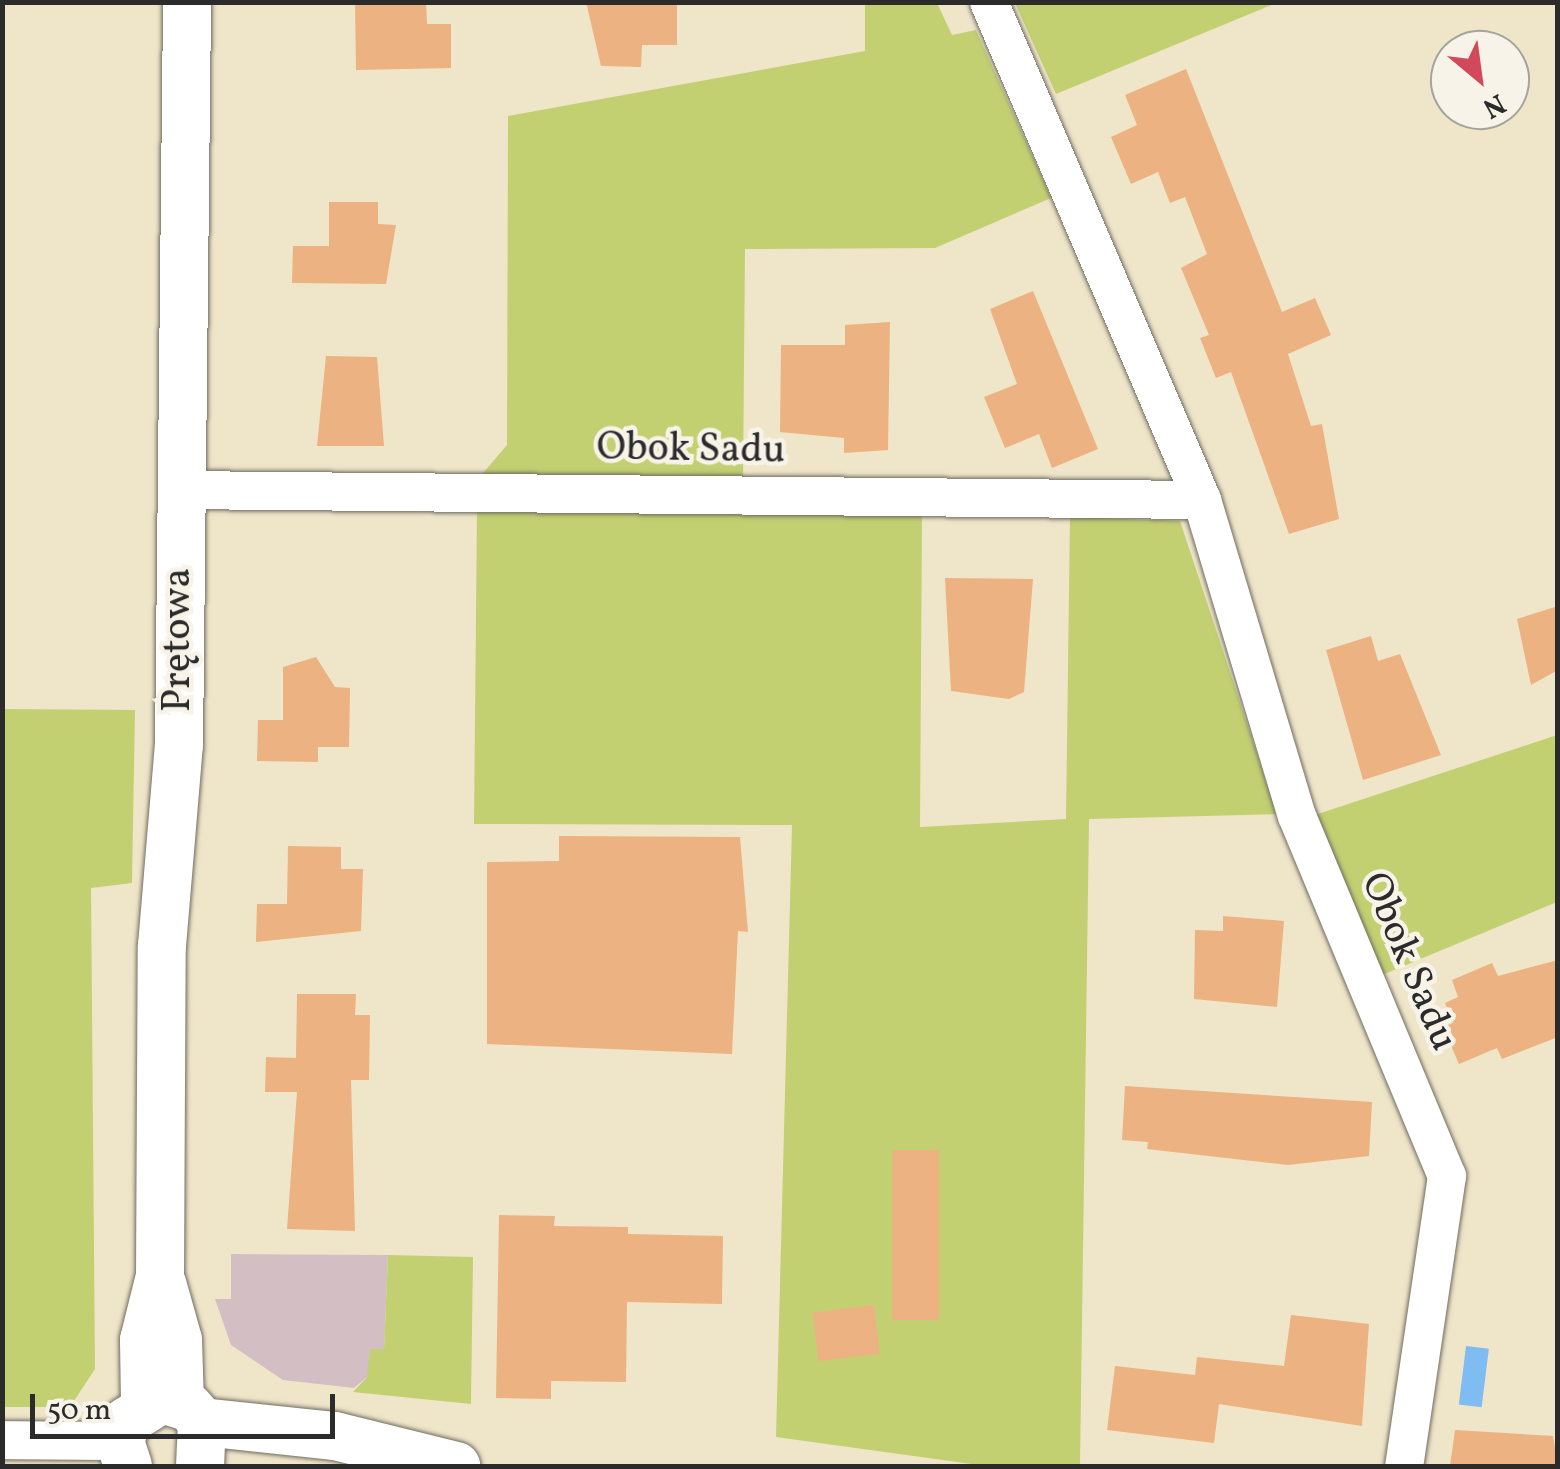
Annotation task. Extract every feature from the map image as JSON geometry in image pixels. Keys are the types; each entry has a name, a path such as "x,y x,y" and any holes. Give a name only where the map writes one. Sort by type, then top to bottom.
{"street":[{"name":"Prętowa","path":"177,1441 144,1340 160,1276 188,2"},
{"name":"Obok Sadu","path":"988,2 1202,500 1297,816 1448,1176 1404,1466"},
{"name":"Obok Sadu","path":"178,490 1202,500"},
{"path":"2,1440 177,1441 336,1436 383,1463 456,1466"}],"shaded area":[{"path":"231,1254 388,1255 384,1350 367,1377 354,1388 283,1380 231,1345 215,1299 231,1299"}],"green space":[{"path":"865,3 937,3 952,35 976,30 1051,198 935,248 745,249 743,482 478,479 507,445 508,116 865,51"},
{"path":"1015,3 1276,3 1056,94"},
{"path":"477,510 922,516 920,827 1066,819 1070,517 1180,521 1277,814 1089,819 1080,1466 986,1466 776,1437 792,825 474,824"},
{"path":"3,709 135,710 132,883 91,888 95,1369 70,1407 3,1407"},
{"path":"1557,735 1557,902 1382,975 1312,816"},
{"path":"388,1255 473,1257 471,1404 353,1392 367,1377 370,1349 384,1349"}],"water":[{"path":"1466,1346 1489,1349 1482,1407 1459,1405"}],"building":[{"path":"355,2 426,2 427,24 451,24 451,68 356,70"},
{"path":"586,2 677,2 677,45 642,45 641,67 601,66"},
{"path":"1186,69 1282,312 1315,298 1331,335 1288,354 1311,426 1322,424 1339,519 1289,534 1231,372 1216,378 1200,338 1209,335 1181,268 1207,254 1185,197 1170,203 1158,172 1131,184 1111,137 1137,125 1125,95"},
{"path":"329,202 378,202 378,224 396,225 386,284 292,283 293,246 329,246"},
{"path":"1033,291 1098,449 1052,468 1039,434 1005,448 984,397 1017,384 990,309"},
{"path":"890,322 888,450 844,453 844,438 780,432 781,345 845,345 845,325"},
{"path":"326,356 377,357 384,446 317,446"},
{"path":"945,578 1033,579 1024,692 1009,699 951,691"},
{"path":"1558,606 1558,670 1531,685 1517,619"},
{"path":"1371,636 1378,661 1400,654 1441,755 1363,780 1326,650"},
{"path":"316,657 335,687 350,688 349,747 318,747 318,762 257,761 258,720 283,720 283,667"},
{"path":"559,836 740,837 748,932 738,931 732,1054 487,1044 487,862 559,861"},
{"path":"288,846 341,847 341,869 363,869 361,931 256,942 257,904 287,904"},
{"path":"1223,916 1284,921 1277,1007 1194,999 1195,930 1223,931"},
{"path":"1558,960 1558,1037 1502,1059 1497,1048 1459,1064 1443,1027 1453,1023 1445,1003 1458,997 1452,980 1492,963 1498,976"},
{"path":"297,994 356,994 355,1015 370,1015 369,1080 351,1080 355,1231 287,1229 297,1092 265,1092 266,1057 296,1058"},
{"path":"1125,1086 1372,1102 1369,1156 1288,1165 1147,1149 1148,1142 1122,1140"},
{"path":"892,1150 939,1150 939,1320 892,1320"},
{"path":"499,1215 555,1216 554,1226 628,1227 628,1234 723,1236 722,1304 627,1302 626,1382 551,1381 551,1399 496,1398"},
{"path":"874,1305 880,1354 818,1361 812,1313"},
{"path":"1291,1315 1369,1324 1362,1426 1219,1404 1214,1443 1107,1430 1115,1366 1195,1375 1197,1357 1284,1366"},
{"path":"1455,1430 1553,1436 1558,1466 1450,1466"}]}
